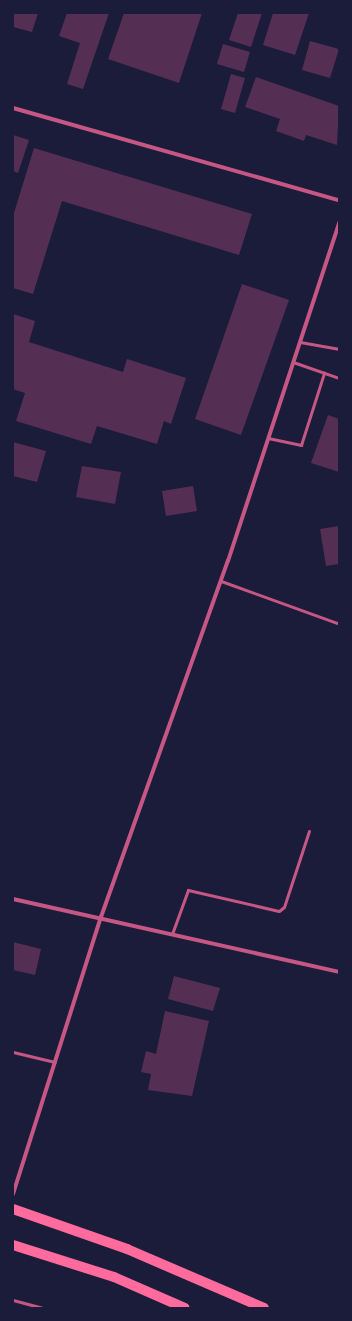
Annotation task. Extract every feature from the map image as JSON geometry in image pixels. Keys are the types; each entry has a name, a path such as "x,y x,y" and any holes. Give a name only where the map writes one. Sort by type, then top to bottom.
{"main road":[{"path":"13,1209 127,1249 264,1308"},
{"path":"13,1245 114,1277 185,1308"}],"street":[{"path":"13,108 339,200"},
{"path":"13,1194 100,917 221,581 339,223"},
{"path":"13,899 100,917 339,972"}],"lane":[{"path":"300,342 339,349"},
{"path":"293,362 339,378"},
{"path":"268,438 297,447 304,441 324,373"},
{"path":"221,581 337,623"},
{"path":"172,934 188,890 279,911 284,907 310,831"},
{"path":"13,1052 54,1062"},
{"path":"13,1300 42,1308"}],"building":[{"path":"13,13 38,13 32,32 13,27"},
{"path":"67,13 109,13 83,89 67,84 80,43 59,36"},
{"path":"124,13 202,13 179,83 108,59"},
{"path":"238,13 262,13 251,47 229,40"},
{"path":"273,13 309,13 295,55 263,45"},
{"path":"310,41 339,49 330,78 302,70"},
{"path":"223,44 250,52 244,72 217,64"},
{"path":"231,74 245,78 235,113 221,109"},
{"path":"256,77 339,106 337,145 306,135 304,141 276,131 280,119 245,107"},
{"path":"13,135 29,140 18,173 13,171"},
{"path":"34,148 252,214 239,255 62,201 33,294 13,288 13,216"},
{"path":"242,284 289,300 241,435 195,419"},
{"path":"13,314 35,321 29,342 123,372 127,359 186,378 171,424 164,421 157,444 97,426 91,444 16,421 25,393 13,389"},
{"path":"328,415 339,419 339,472 311,463"},
{"path":"13,442 46,451 37,482 13,476"},
{"path":"82,466 121,472 115,504 76,497"},
{"path":"193,486 197,511 166,516 162,491"},
{"path":"339,526 339,564 326,566 320,529"},
{"path":"13,942 41,949 35,975 13,970"},
{"path":"174,976 220,988 213,1011 168,999"},
{"path":"165,1011 209,1021 192,1096 148,1090 151,1074 141,1072 146,1051 156,1054"}]}
